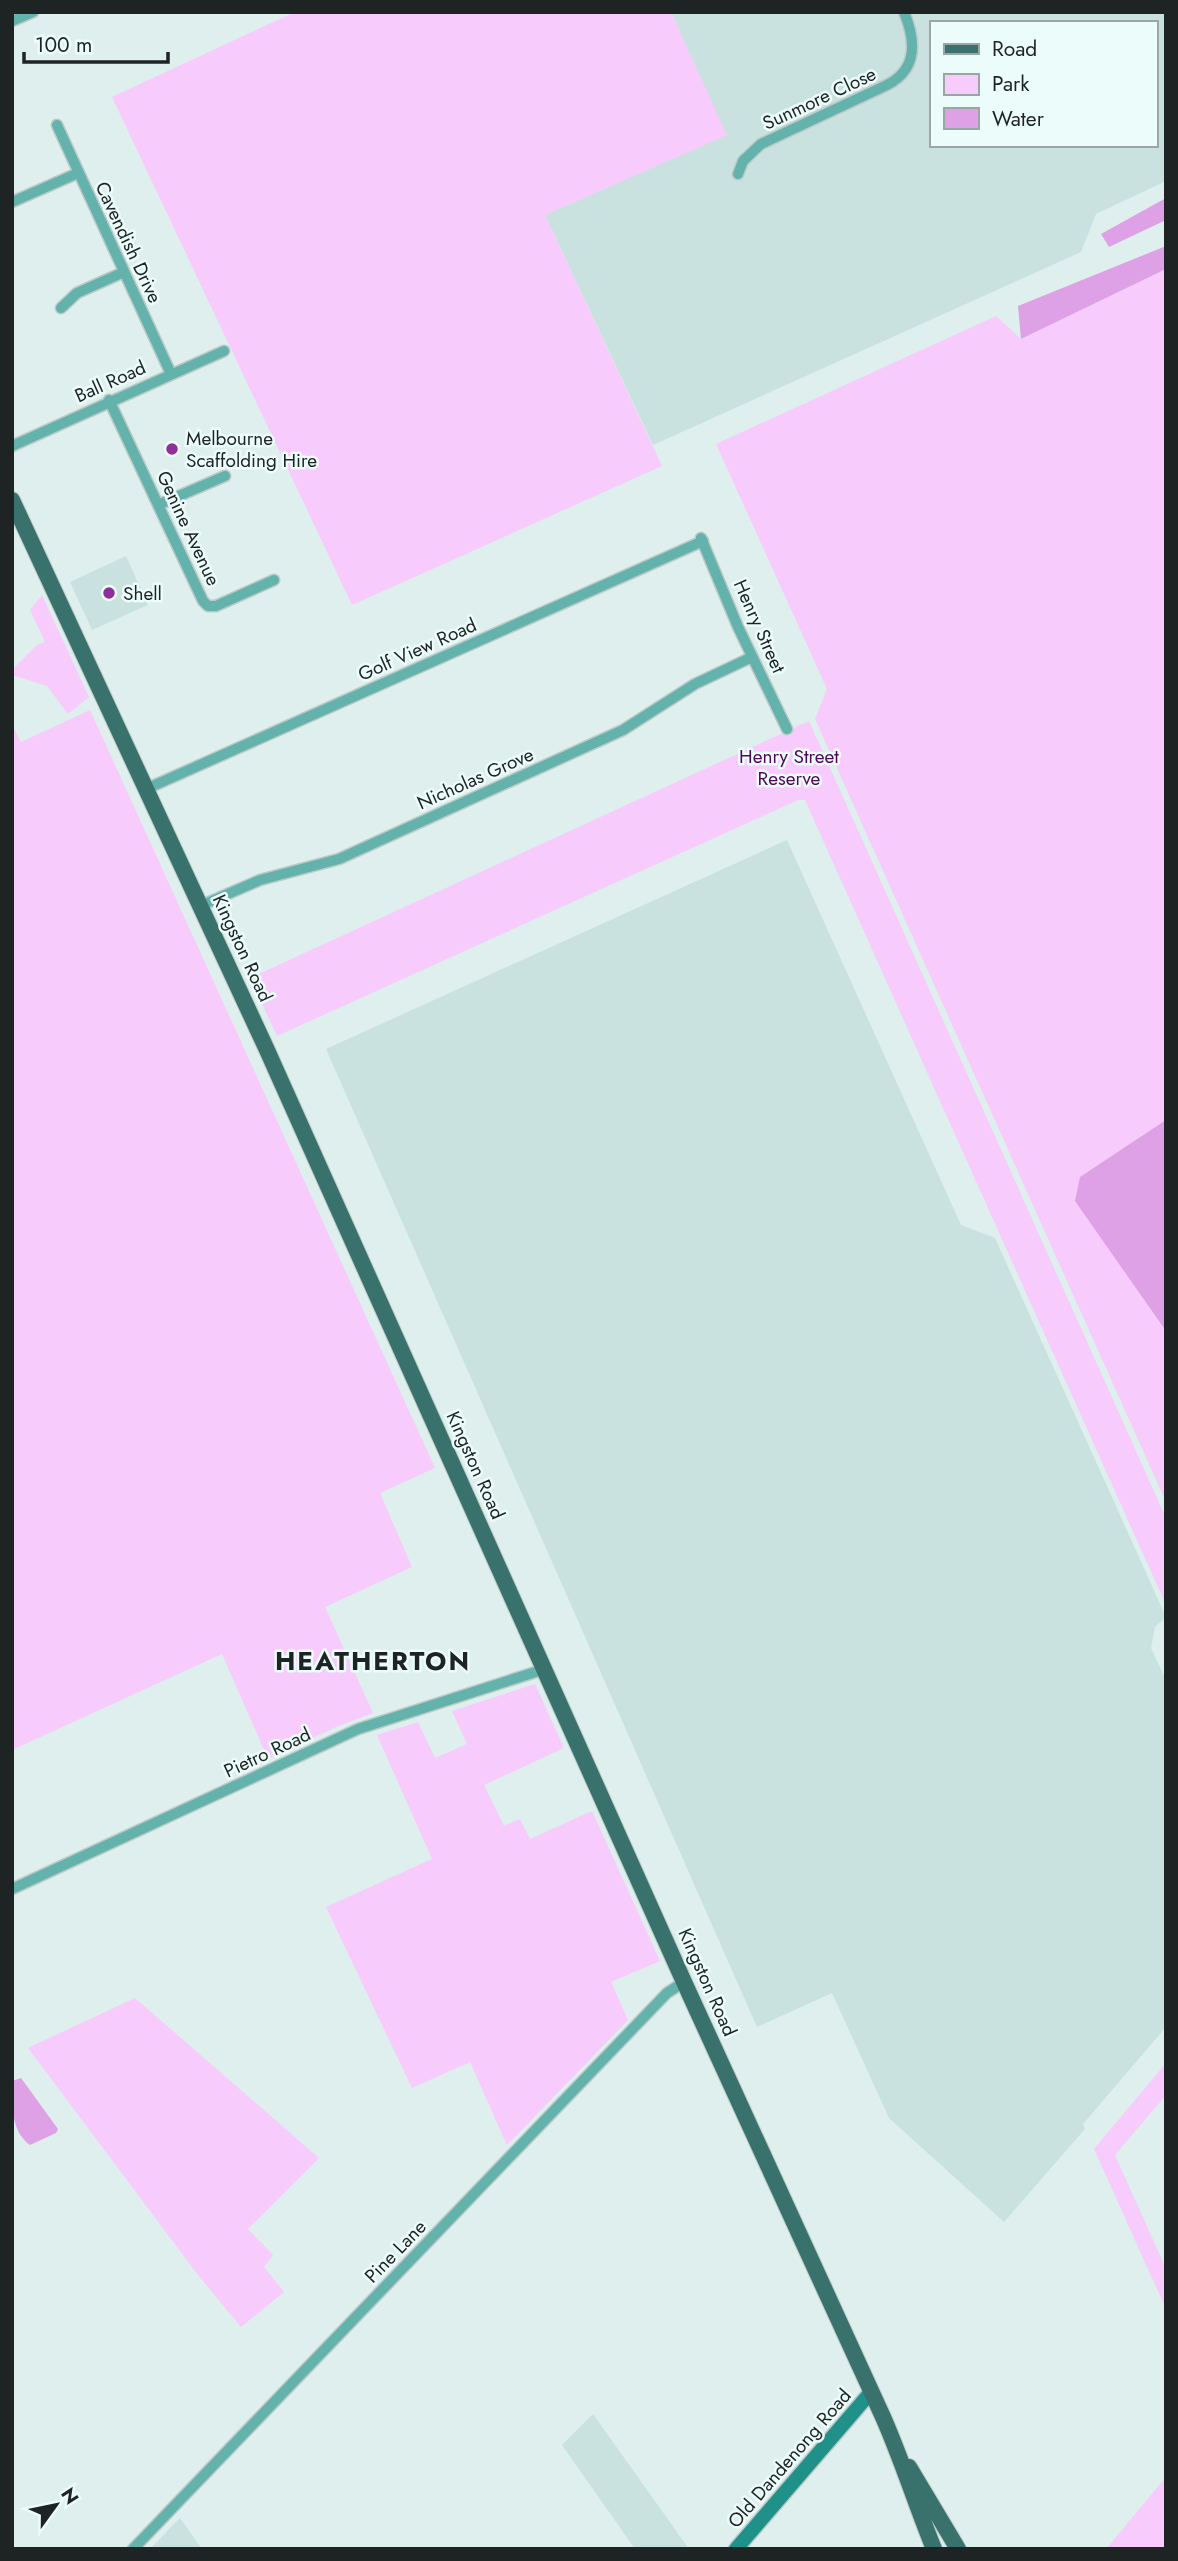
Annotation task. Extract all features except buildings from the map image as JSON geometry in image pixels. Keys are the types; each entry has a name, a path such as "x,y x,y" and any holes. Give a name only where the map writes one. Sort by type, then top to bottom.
{"main road":[{"name":"Kingston Road","path":"12,500 200,906 871,2392 898,2449 958,2549"},
{"name":"Old Dandenong Road","path":"736,2549 871,2392"},
{"name":"Kingston Road","path":"898,2449 912,2496 934,2549"}],"street":[{"path":"12,22 33,12"},
{"name":"Sunmore Close","path":"738,174 743,161 761,144 887,85 901,75 911,62 913,48 911,28 904,12"},
{"name":"Cavendish Drive","path":"57,125 171,374"},
{"path":"12,202 78,173"},
{"path":"61,308 77,293 124,272"},
{"name":"Ball Road","path":"12,446 109,400 223,351"},
{"name":"Genine Avenue","path":"109,400 201,598 208,606 219,605 274,580"},
{"path":"158,505 225,476"},
{"name":"Golf View Road","path":"146,789 702,539"},
{"name":"Henry Street","path":"702,539 752,657 787,729"},
{"name":"Nicholas Grove","path":"200,906 260,880 339,859 388,837 623,730 695,684 752,657"},
{"name":"Pietro Road","path":"12,1889 351,1732 545,1669"},
{"name":"Pine Lane","path":"133,2549 667,1993 684,1982"}],"shaded area":[{"path":"671,12 1166,12 1166,181 1096,214 1081,252 653,445 545,215 726,135"},
{"name":"Shell","path":"126,556 148,605 92,630 70,582"},
{"path":"787,840 961,1225 995,1238 1166,1617 1155,1627 1151,1648 1166,1680 1166,2027 1083,2124 1085,2129 1004,2222 889,2118 832,1993 757,2027 326,1049"},
{"path":"593,2414 689,2549 635,2549 562,2445"},
{"path":"180,2518 202,2549 150,2549"}],"green space":[{"path":"295,12 671,12 727,135 545,215 662,466 352,605 112,97"},
{"path":"1166,269 1166,1502 815,719 827,689 716,444 996,316 1021,339"},
{"path":"42,595 89,697 68,714 47,686 12,675 12,670 37,645 45,642 30,610"},
{"path":"90,710 435,1468 380,1493 412,1567 325,1607 373,1713 268,1759 222,1654 12,1750 12,725 21,742"},
{"name":"Henry Street Reserve","path":"809,721 1166,1518 1166,1605 805,800 798,800 277,1036 250,978"},
{"path":"535,1684 564,1748 484,1785 504,1826 520,1819 530,1839 592,1811 660,1961 611,1982 628,2020 507,2145 470,2062 412,2088 326,1907 432,1859 377,1735 418,1722 435,1758 467,1744 452,1711"},
{"path":"135,1998 319,2158 248,2229 273,2255 264,2267 284,2292 241,2327 198,2275 28,2048"},
{"path":"1166,2063 1166,2095 1115,2155 1166,2269 1166,2309 1094,2149"},
{"path":"1166,2477 1166,2549 1106,2549"}],"water":[{"path":"1166,198 1166,220 1109,247 1101,234"},
{"path":"1166,246 1166,269 1021,339 1018,306"},
{"path":"1166,1120 1166,1331 1075,1201 1080,1177"},
{"path":"21,2078 58,2129 56,2133 30,2145 23,2139 13,2116 12,2081"}],"place":[{"name":"Melbourne Scaffolding Hire","path":"172,449"},
{"name":"Shell","path":"109,593"}],"district":[{"name":"HEATHERTON","path":"373,1661"}]}
